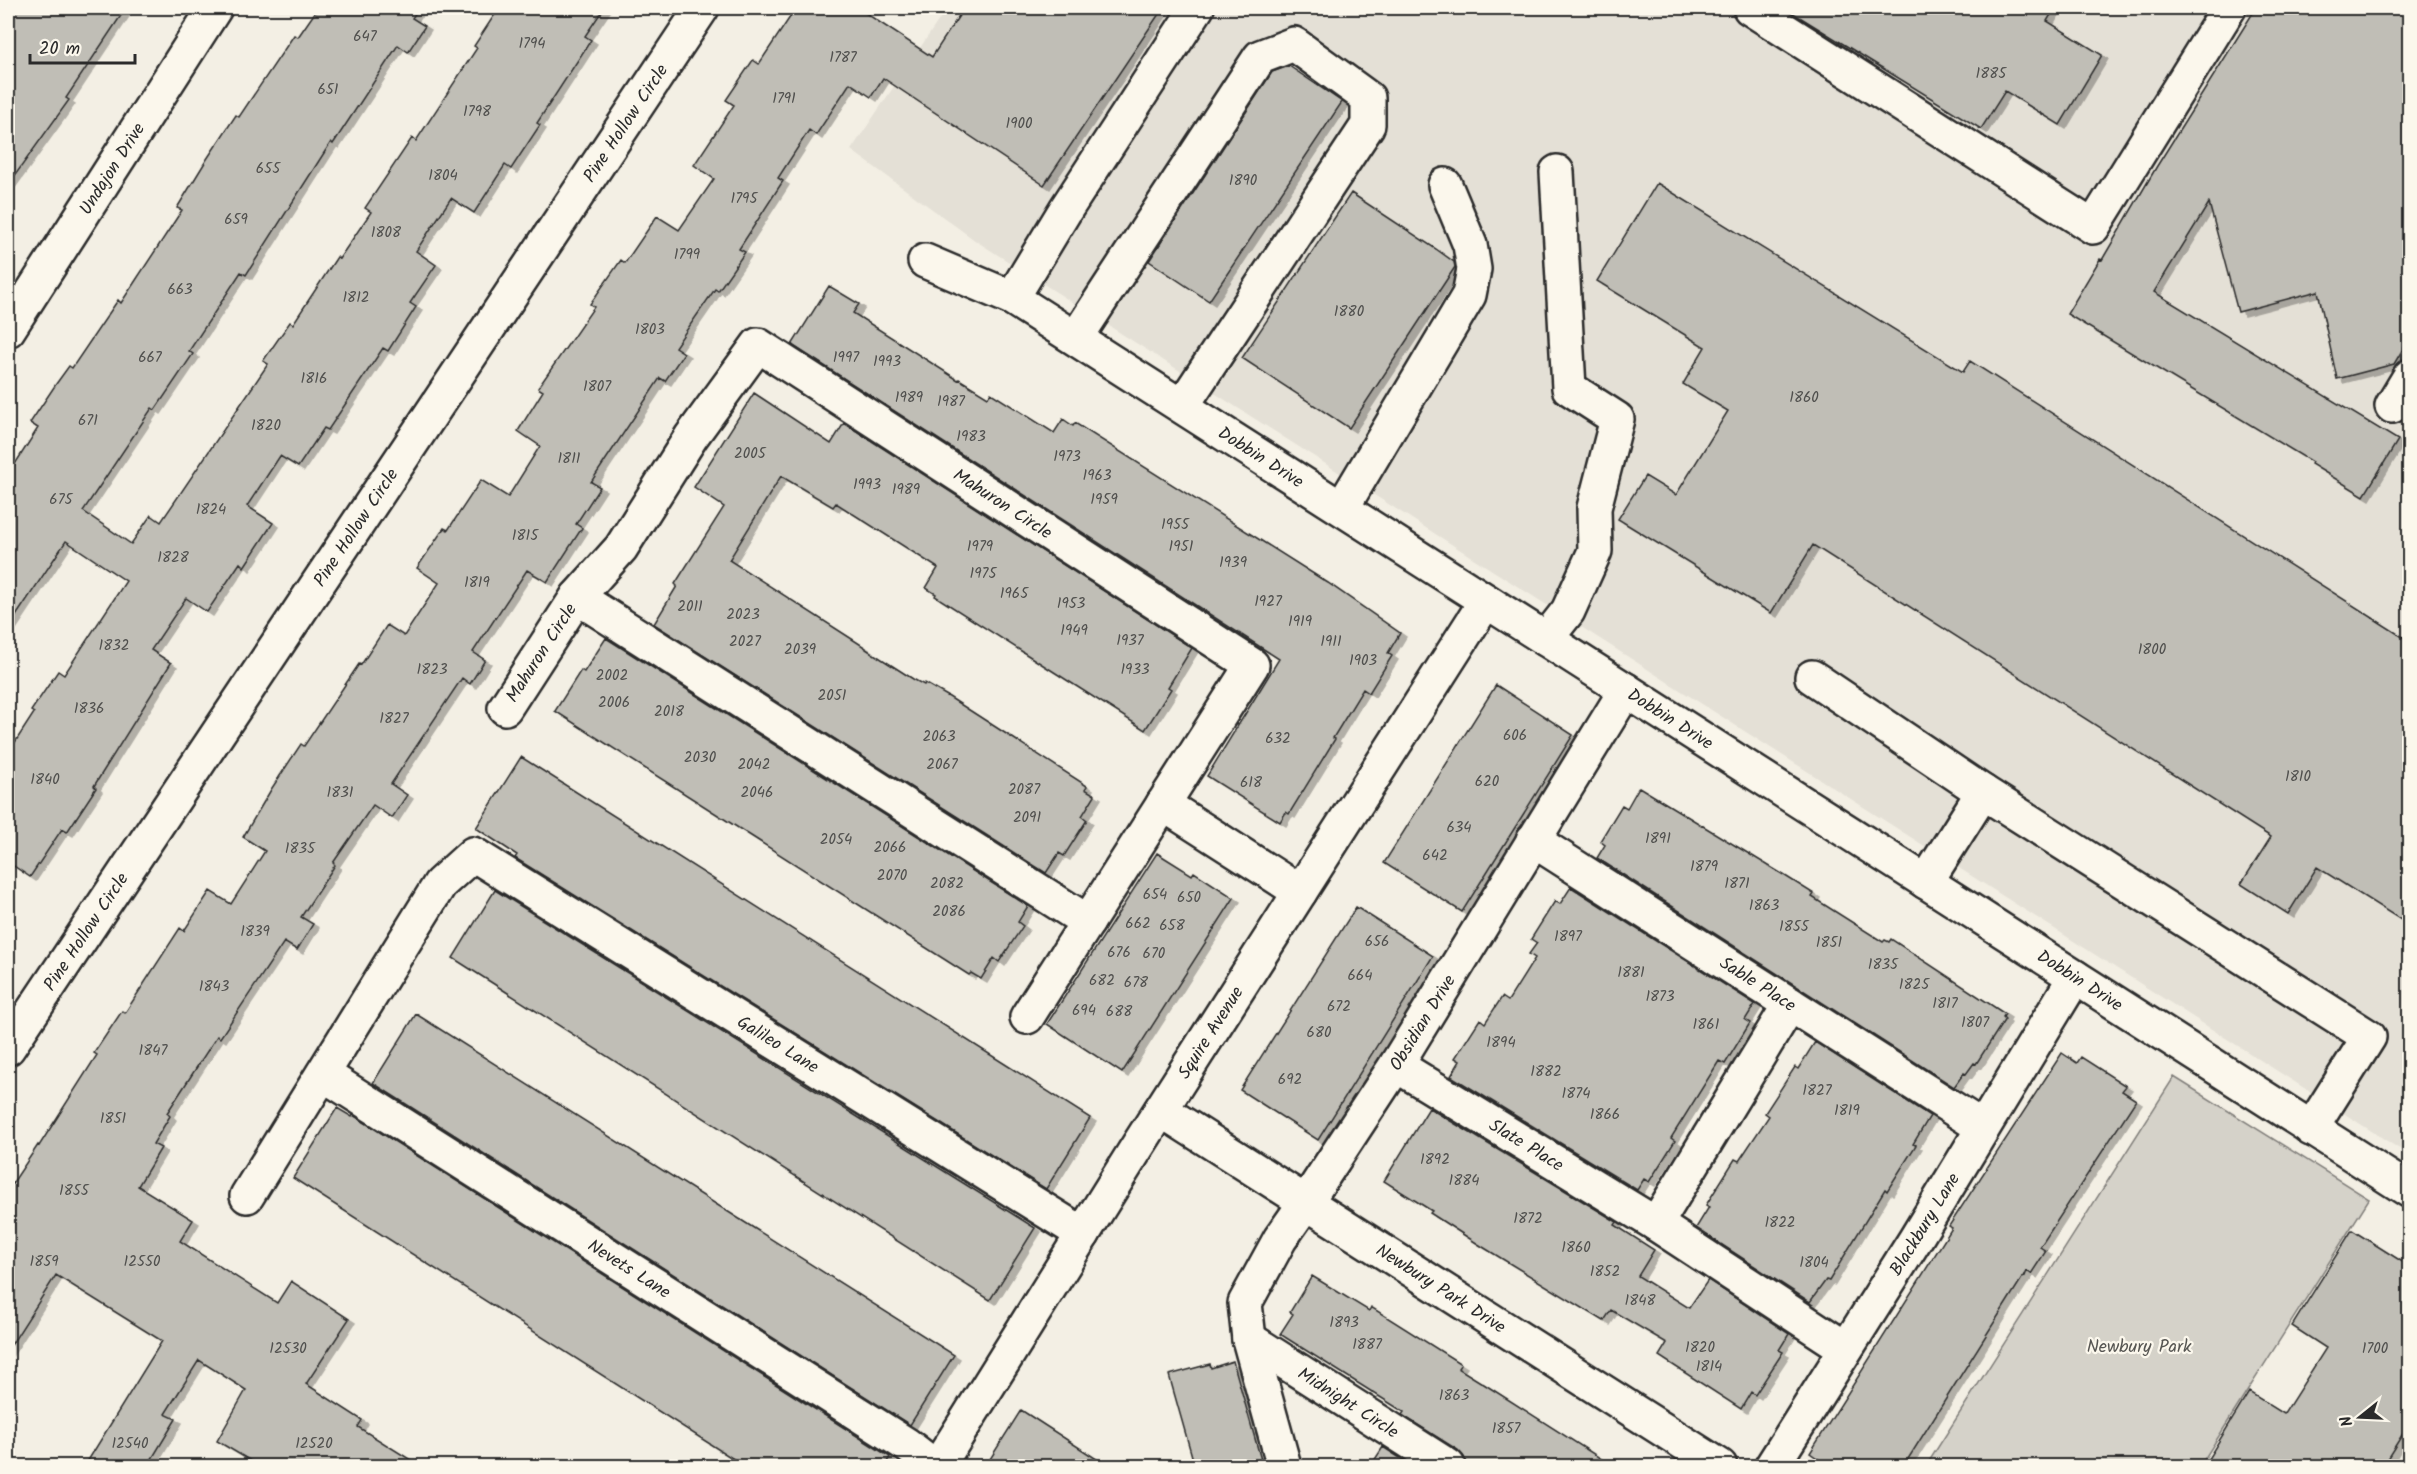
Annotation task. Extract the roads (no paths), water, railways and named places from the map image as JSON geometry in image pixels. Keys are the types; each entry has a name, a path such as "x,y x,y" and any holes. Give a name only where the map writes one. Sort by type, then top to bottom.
{"street":[{"name":"Undajon Drive","path":"8,330 215,8"},
{"name":"Pine Hollow Circle","path":"8,1048 702,8"},
{"path":"1012,298 1066,209 1197,8"},
{"path":"1750,8 2094,227 2229,8"},
{"path":"1076,338 1260,57 1294,44 1368,99 1368,125 1182,406"},
{"path":"1546,639 1568,611 1595,551 1594,508 1617,419 1569,388 1557,172"},
{"path":"1342,508 1469,295 1474,269 1470,245 1444,185"},
{"name":"Dobbin Drive","path":"924,261 1012,298 1076,338 2409,1191"},
{"name":"Mahuron Circle","path":"505,708 577,597 621,548 691,437 758,345 1252,665 1027,1017"},
{"path":"2392,406 2409,376"},
{"name":"Mahuron Circle","path":"577,597 1088,922"},
{"name":"Squire Avenue","path":"936,1467 1486,601"},
{"path":"1812,676 1983,792 2369,1037 2311,1129"},
{"name":"Obsidian Drive","path":"1306,1202 1396,1065 1626,690"},
{"path":"1926,882 1983,792"},
{"path":"1163,804 1300,892"},
{"name":"Sable Place","path":"1533,840 1982,1127"},
{"name":"Galileo Lane","path":"322,1074 441,884 473,854 1083,1234"},
{"name":"Blackbury Lane","path":"1772,1467 1915,1240 2075,977"},
{"path":"1656,1224 1790,1004"},
{"name":"Slate Place","path":"1396,1065 1656,1224 1845,1348"},
{"path":"247,1196 322,1074"},
{"name":"Nevets Lane","path":"322,1074 887,1432 936,1467"},
{"name":"Newbury Park Drive","path":"1161,1110 1720,1467"},
{"path":"1284,1467 1249,1339 1245,1303 1280,1239 1306,1202"},
{"name":"Midnight Circle","path":"1249,1339 1448,1467"}],"park label":[{"name":"Newbury Park","path":"2139,1346"}]}
